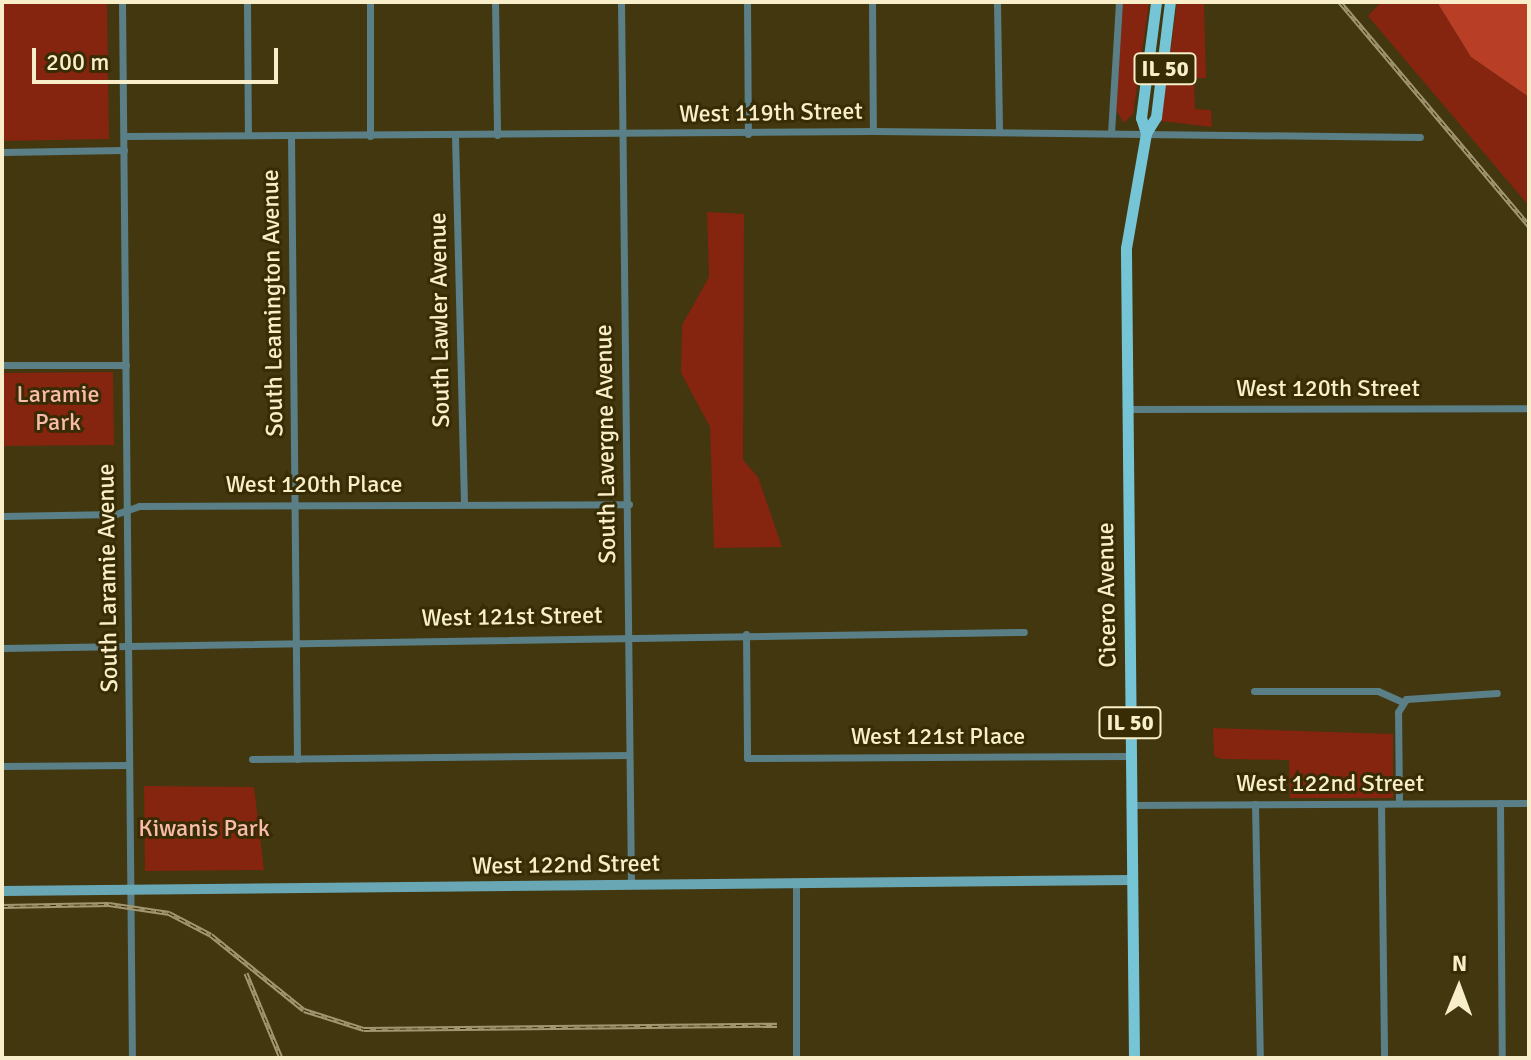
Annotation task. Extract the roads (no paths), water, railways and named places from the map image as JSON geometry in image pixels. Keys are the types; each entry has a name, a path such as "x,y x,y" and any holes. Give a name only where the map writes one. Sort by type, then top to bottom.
{"main road":[{"name":"Cicero Avenue","path":"1146,133 1141,118 1156,2"},
{"name":"Cicero Avenue","path":"1134,1058 1126,248 1146,133 1156,117 1170,2"}],"street":[{"name":"South Laramie Avenue","path":"122,2 132,1058"},
{"name":"South Leamington Avenue","path":"247,2 248,135"},
{"path":"370,2 370,136"},
{"path":"495,2 497,135"},
{"name":"South Lavergne Avenue","path":"621,2 631,885"},
{"path":"747,2 748,134"},
{"path":"872,2 873,131"},
{"path":"997,2 999,132"},
{"path":"1111,133 1119,2"},
{"name":"West 119th Street","path":"124,136 873,131 1420,137"},
{"name":"South Leamington Avenue","path":"291,135 297,759"},
{"name":"South Lawler Avenue","path":"455,135 464,504"},
{"path":"2,152 124,150"},
{"path":"2,365 126,365"},
{"name":"West 120th Street","path":"1127,409 1529,408"},
{"name":"West 120th Place","path":"2,516 295,506 629,504"},
{"name":"West 121st Street","path":"2,648 296,639 1024,632"},
{"name":"West 121st Place","path":"746,634 747,758 1130,756"},
{"path":"1254,691 1378,691 1403,702 1429,693 1497,693"},
{"path":"1399,803 1403,702"},
{"path":"252,759 629,755"},
{"path":"2,766 129,765"},
{"path":"1500,803 1502,1058"},
{"name":"West 122nd Street","path":"1131,805 1529,803"},
{"path":"1255,804 1260,1058"},
{"path":"1381,804 1384,1058"},
{"name":"West 122nd Street","path":"2,891 1131,880"},
{"path":"796,883 796,1058"}],"railway":[{"path":"1340,2 1529,226"},
{"path":"2,906 109,904 169,913 211,935 304,1010 364,1029 777,1025"},
{"path":"246,973 281,1058"}],"park label":[{"name":"Laramie Park","path":"58,409"},
{"name":"Kiwanis Park","path":"204,829"}]}
